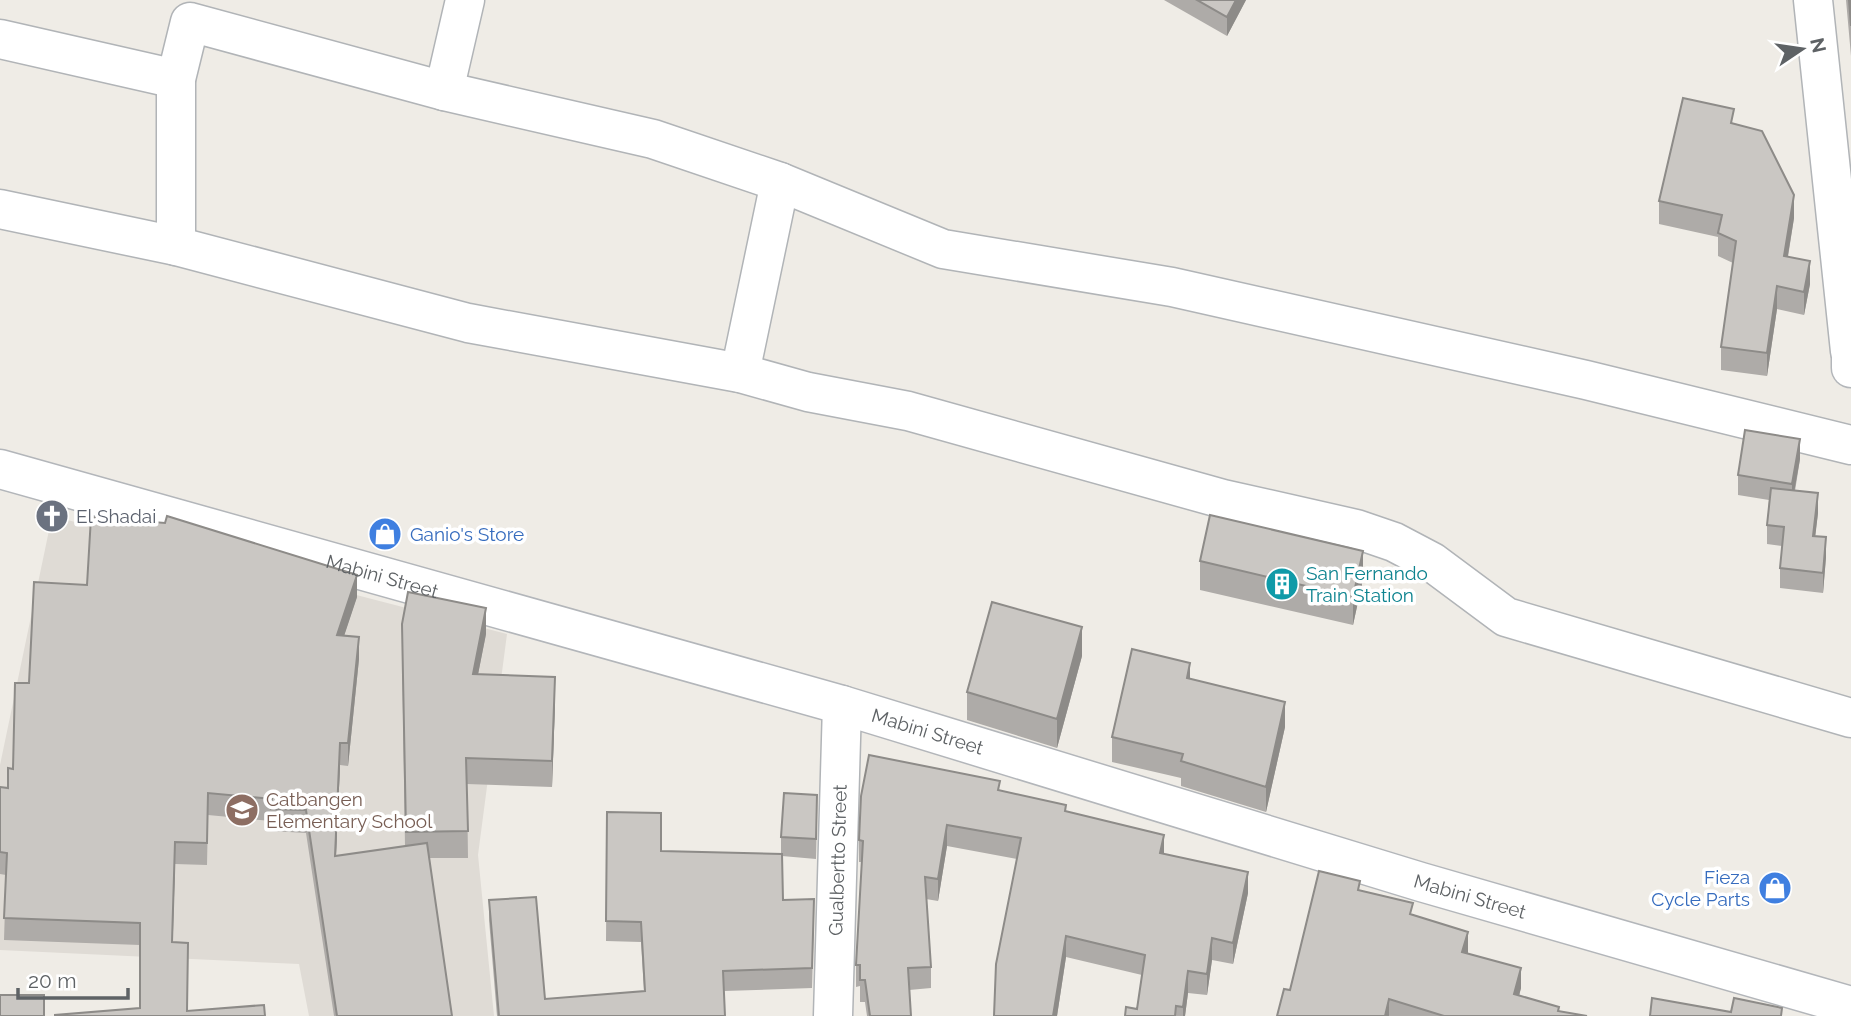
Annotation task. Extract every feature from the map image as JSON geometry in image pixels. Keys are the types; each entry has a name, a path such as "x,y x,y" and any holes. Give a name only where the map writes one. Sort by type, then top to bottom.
{"street":[{"path":"444,91 465,0"},
{"path":"1813,0 1851,368"},
{"path":"176,246 176,79 190,22 444,91 653,139 779,182 943,249 1172,287 1586,380 1851,445"},
{"path":"0,39 176,79"},
{"path":"740,373 779,182"},
{"path":"0,209 176,246 468,323 740,373 808,392 908,411 1223,499 1356,529 1394,542 1432,562 1506,617 1851,718"},
{"name":"Mabini Street","path":"0,469 842,705 1421,882 1851,1006"},
{"name":"Gualbertto Street","path":"833,1016 842,705"}],"shaded area":[{"name":"Catbangen Elementary School","path":"52,516 507,634 478,855 494,1016 309,1016 299,964 0,950 0,765"}],"building":[{"path":"1197,0 1236,0 1227,17"},
{"path":"1683,98 1734,109 1731,123 1762,131 1794,195 1784,256 1810,261 1804,292 1777,286 1767,353 1721,347 1736,241 1718,233 1722,215 1659,201"},
{"path":"1745,430 1800,439 1792,484 1738,475"},
{"path":"1771,488 1818,493 1813,536 1826,537 1823,573 1780,568 1784,527 1767,525"},
{"path":"1210,515 1363,551 1353,597 1200,561"},
{"name":"Catbangen Elementary School","path":"167,516 357,575 337,635 359,637 348,743 340,743 335,856 427,843 452,1016 337,1016 306,810 271,809 272,799 208,793 207,843 175,842 172,942 188,943 187,1011 264,1005 265,1016 55,1016 140,1008 140,923 4,918 7,853 0,852 0,787 8,788 8,768 13,769 15,683 29,683 34,582 87,585 91,517 165,523"},
{"path":"408,592 486,608 473,674 555,677 552,761 466,758 468,831 406,832 402,624"},
{"path":"992,602 1082,627 1057,719 967,692"},
{"path":"1132,649 1190,663 1187,678 1285,702 1266,787 1181,761 1183,754 1112,737"},
{"path":"869,755 1000,781 998,790 1066,805 1065,811 1164,835 1160,853 1248,872 1233,943 1212,938 1207,974 1188,971 1183,1007 1176,1006 1175,1016 1125,1016 1126,1007 1137,1009 1145,955 1066,936 1053,1016 994,1016 996,964 1021,838 947,825 938,879 925,877 931,967 908,968 911,1016 870,1016 865,980 860,980 860,965 856,965 863,841 859,840 861,796"},
{"path":"784,793 817,795 816,839 781,837"},
{"path":"607,812 661,813 661,851 782,854 783,900 814,899 812,968 723,971 725,1016 499,1016 489,900 536,897 545,999 645,991 641,922 606,921"},
{"path":"1319,871 1360,881 1358,890 1413,903 1410,914 1468,932 1462,952 1521,968 1514,994 1559,1007 1558,1011 1587,1016 1444,1016 1389,999 1385,1016 1277,1016 1284,989 1290,990"},
{"path":"0,995 44,995 44,1016 0,1016"},
{"path":"1652,998 1731,1012 1734,998 1782,1008 1781,1016 1650,1016"}],"place":[{"name":"El Shadai","path":"52,516"},
{"name":"Ganio's Store","path":"385,534"},
{"name":"San Fernando Train Station","path":"1282,584"},
{"name":"Catbangen Elementary School","path":"242,810"},
{"name":"Fieza Cycle Parts","path":"1775,888"}]}
